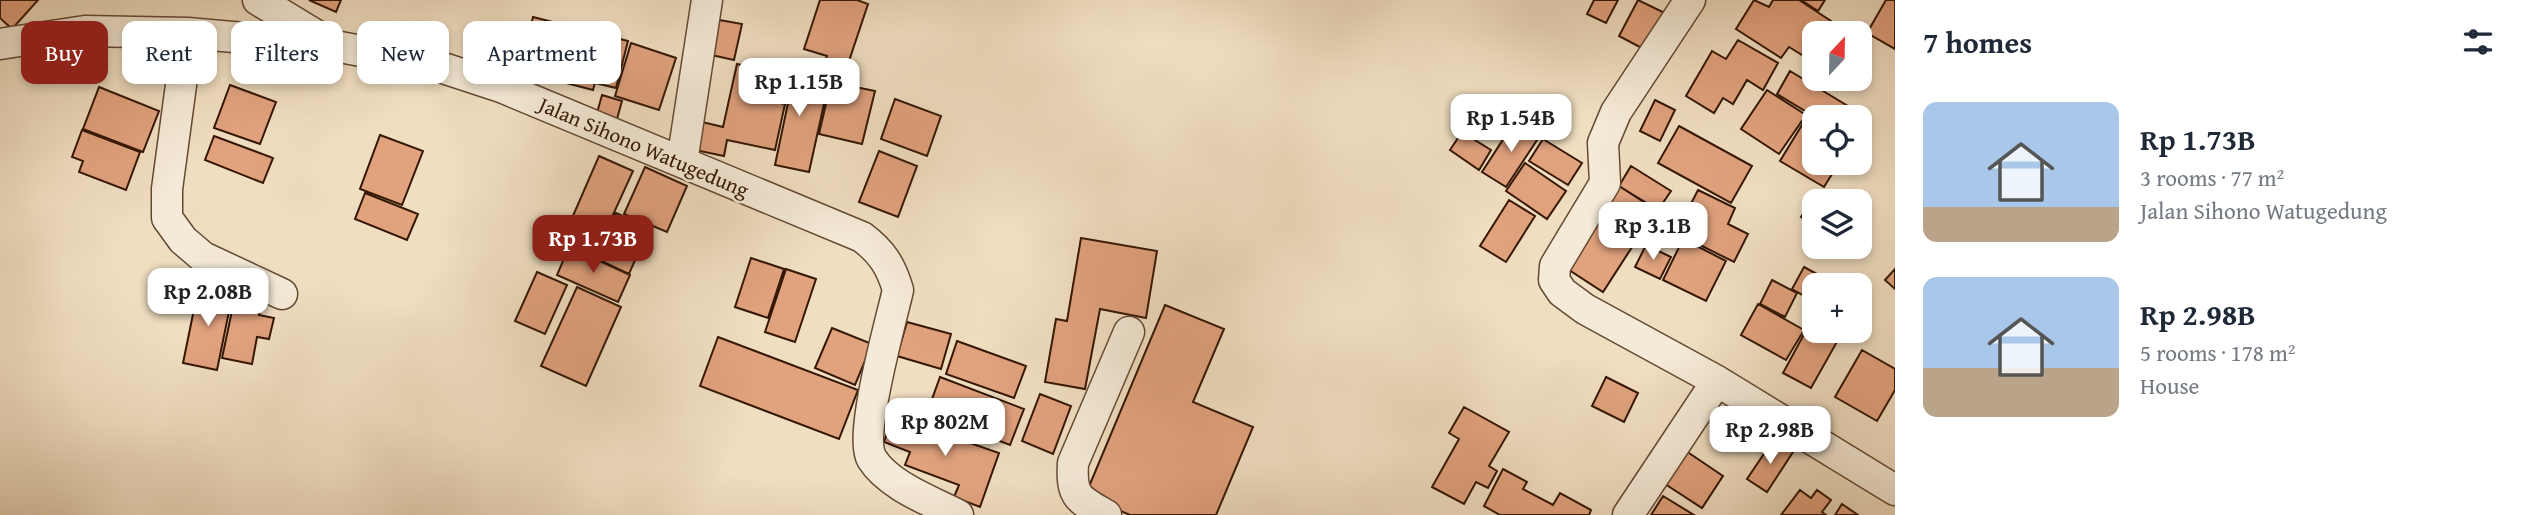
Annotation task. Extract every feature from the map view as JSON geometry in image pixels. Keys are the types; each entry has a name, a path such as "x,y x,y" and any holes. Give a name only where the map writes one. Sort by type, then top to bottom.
{"street":[{"path":"258,0 293,21"},
{"path":"682,162 707,0"},
{"path":"1690,0 1616,112 1603,143 1605,183 1555,266 1554,280 1562,292 1585,309 1717,381 1895,491"},
{"name":"Jalan Sihono Watugedung","path":"0,44 85,31 122,32"},
{"name":"Jalan Sihono Watugedung","path":"343,48 434,65 501,87 862,237 878,249 892,269 898,290 867,433 871,458 898,483 958,515"},
{"path":"181,84 167,189 167,218 183,240 203,257 282,294"},
{"path":"1106,515 1078,499 1072,484 1073,463 1129,332"},
{"path":"1628,515 1717,381"}],"building":[{"path":"0,0 38,0 12,29 0,18"},
{"path":"309,0 341,0 336,12"},
{"path":"820,0 857,0 868,4 843,79 822,72 827,56 804,49"},
{"path":"1594,0 1618,0 1606,23 1587,14"},
{"path":"1638,0 1671,16 1651,53 1619,36"},
{"path":"1754,0 1769,7 1773,0 1799,0 1831,21 1802,21 1802,55 1789,47 1781,58 1736,29"},
{"path":"1801,0 1825,0 1818,11"},
{"path":"1886,0 1895,0 1895,49 1872,36 1872,24"},
{"path":"533,17 549,21 532,21"},
{"path":"714,19 742,24 734,60 707,54"},
{"path":"621,39 628,41 621,68"},
{"path":"1738,40 1778,63 1763,90 1747,80 1733,104 1723,98 1714,113 1686,96 1712,51 1726,59"},
{"path":"631,43 676,58 659,110 615,96 619,84 621,84"},
{"path":"737,64 774,72 768,100 785,104 775,150 727,140 724,156 695,150 702,122 723,127"},
{"path":"777,70 829,81 809,172 775,165 788,103 772,99"},
{"path":"1790,71 1802,78 1802,91 1823,91 1846,105 1802,105 1802,109 1777,94"},
{"path":"831,82 875,91 862,144 819,134"},
{"path":"570,84 595,84 593,90"},
{"path":"599,84 617,84 616,88"},
{"path":"230,85 276,102 260,144 214,128"},
{"path":"99,87 159,111 143,152 83,129"},
{"path":"1767,90 1802,112 1802,121 1779,154 1741,129"},
{"path":"602,95 622,101 615,126 595,120"},
{"path":"895,99 941,116 927,156 881,139"},
{"path":"1655,100 1675,110 1660,141 1640,131"},
{"path":"1515,121 1539,137 1506,187 1482,172"},
{"path":"1802,125 1802,174 1780,161"},
{"path":"1679,126 1752,166 1731,203 1658,163"},
{"path":"82,130 140,152 126,190 79,172 83,161 72,157"},
{"path":"1462,132 1491,150 1479,170 1450,150"},
{"path":"380,135 423,151 402,205 360,189"},
{"path":"214,136 273,158 263,183 205,160"},
{"path":"1543,139 1582,163 1568,185 1529,161"},
{"path":"879,151 917,166 898,217 859,202"},
{"path":"599,156 633,171 602,239 569,225"},
{"path":"1525,163 1566,191 1547,219 1506,191"},
{"path":"1631,166 1671,191 1658,210 1619,186"},
{"path":"645,167 687,186 667,232 624,214"},
{"path":"1804,175 1832,175 1824,187"},
{"path":"1619,186 1656,210 1603,292 1566,268"},
{"path":"1698,190 1735,208 1728,224 1748,234 1734,262 1676,233"},
{"path":"365,193 418,214 407,240 355,219"},
{"path":"1509,200 1535,216 1506,262 1480,246"},
{"path":"616,213 649,228 629,274 595,258"},
{"path":"1081,238 1157,251 1146,318 1100,309 1085,389 1045,382 1056,319 1067,321"},
{"path":"1683,239 1726,261 1706,301 1663,280"},
{"path":"1646,245 1671,257 1660,279 1635,267"},
{"path":"569,247 630,275 618,302 557,275"},
{"path":"751,258 784,269 768,318 735,307"},
{"path":"1804,267 1815,273 1802,273 1802,295 1792,289"},
{"path":"786,269 816,279 795,342 765,332"},
{"path":"1895,269 1895,289 1885,280"},
{"path":"537,272 567,285 545,334 515,321"},
{"path":"1772,280 1797,293 1785,317 1760,304"},
{"path":"199,285 233,292 217,370 183,363"},
{"path":"577,287 621,307 586,386 541,366"},
{"path":"236,292 262,297 259,315 274,318 269,339 257,337 252,364 222,358"},
{"path":"1758,304 1802,329 1786,360 1741,335"},
{"path":"1165,305 1224,329 1193,402 1253,427 1216,515 1130,515 1085,496"},
{"path":"907,322 951,334 941,369 897,356"},
{"path":"832,328 872,344 855,385 815,368"},
{"path":"718,337 858,390 839,439 700,386"},
{"path":"1802,338 1802,343 1836,343 1811,388 1783,373"},
{"path":"957,341 1026,366 1014,398 946,374"},
{"path":"1862,350 1895,369 1895,390 1877,421 1835,397"},
{"path":"940,377 1024,409 1010,445 927,413"},
{"path":"1606,377 1638,393 1624,422 1592,406"},
{"path":"1040,394 1071,406 1053,454 1022,441"},
{"path":"1464,407 1509,432 1489,466 1497,471 1488,488 1476,482 1464,504 1432,487 1459,439 1449,433"},
{"path":"893,416 999,453 980,507 954,497 959,485 905,465 910,452 884,442"},
{"path":"1774,439 1793,452 1767,492 1747,479"},
{"path":"1683,449 1723,476 1702,508 1662,482"},
{"path":"1503,469 1527,482 1523,489 1553,505 1560,493 1591,510 1589,515 1500,515 1484,506"},
{"path":"1800,490 1811,498 1817,490 1831,500 1822,512 1826,515 1781,515"},
{"path":"1663,496 1694,515 1651,515"},
{"path":"1842,504 1858,515 1835,515"}]}
